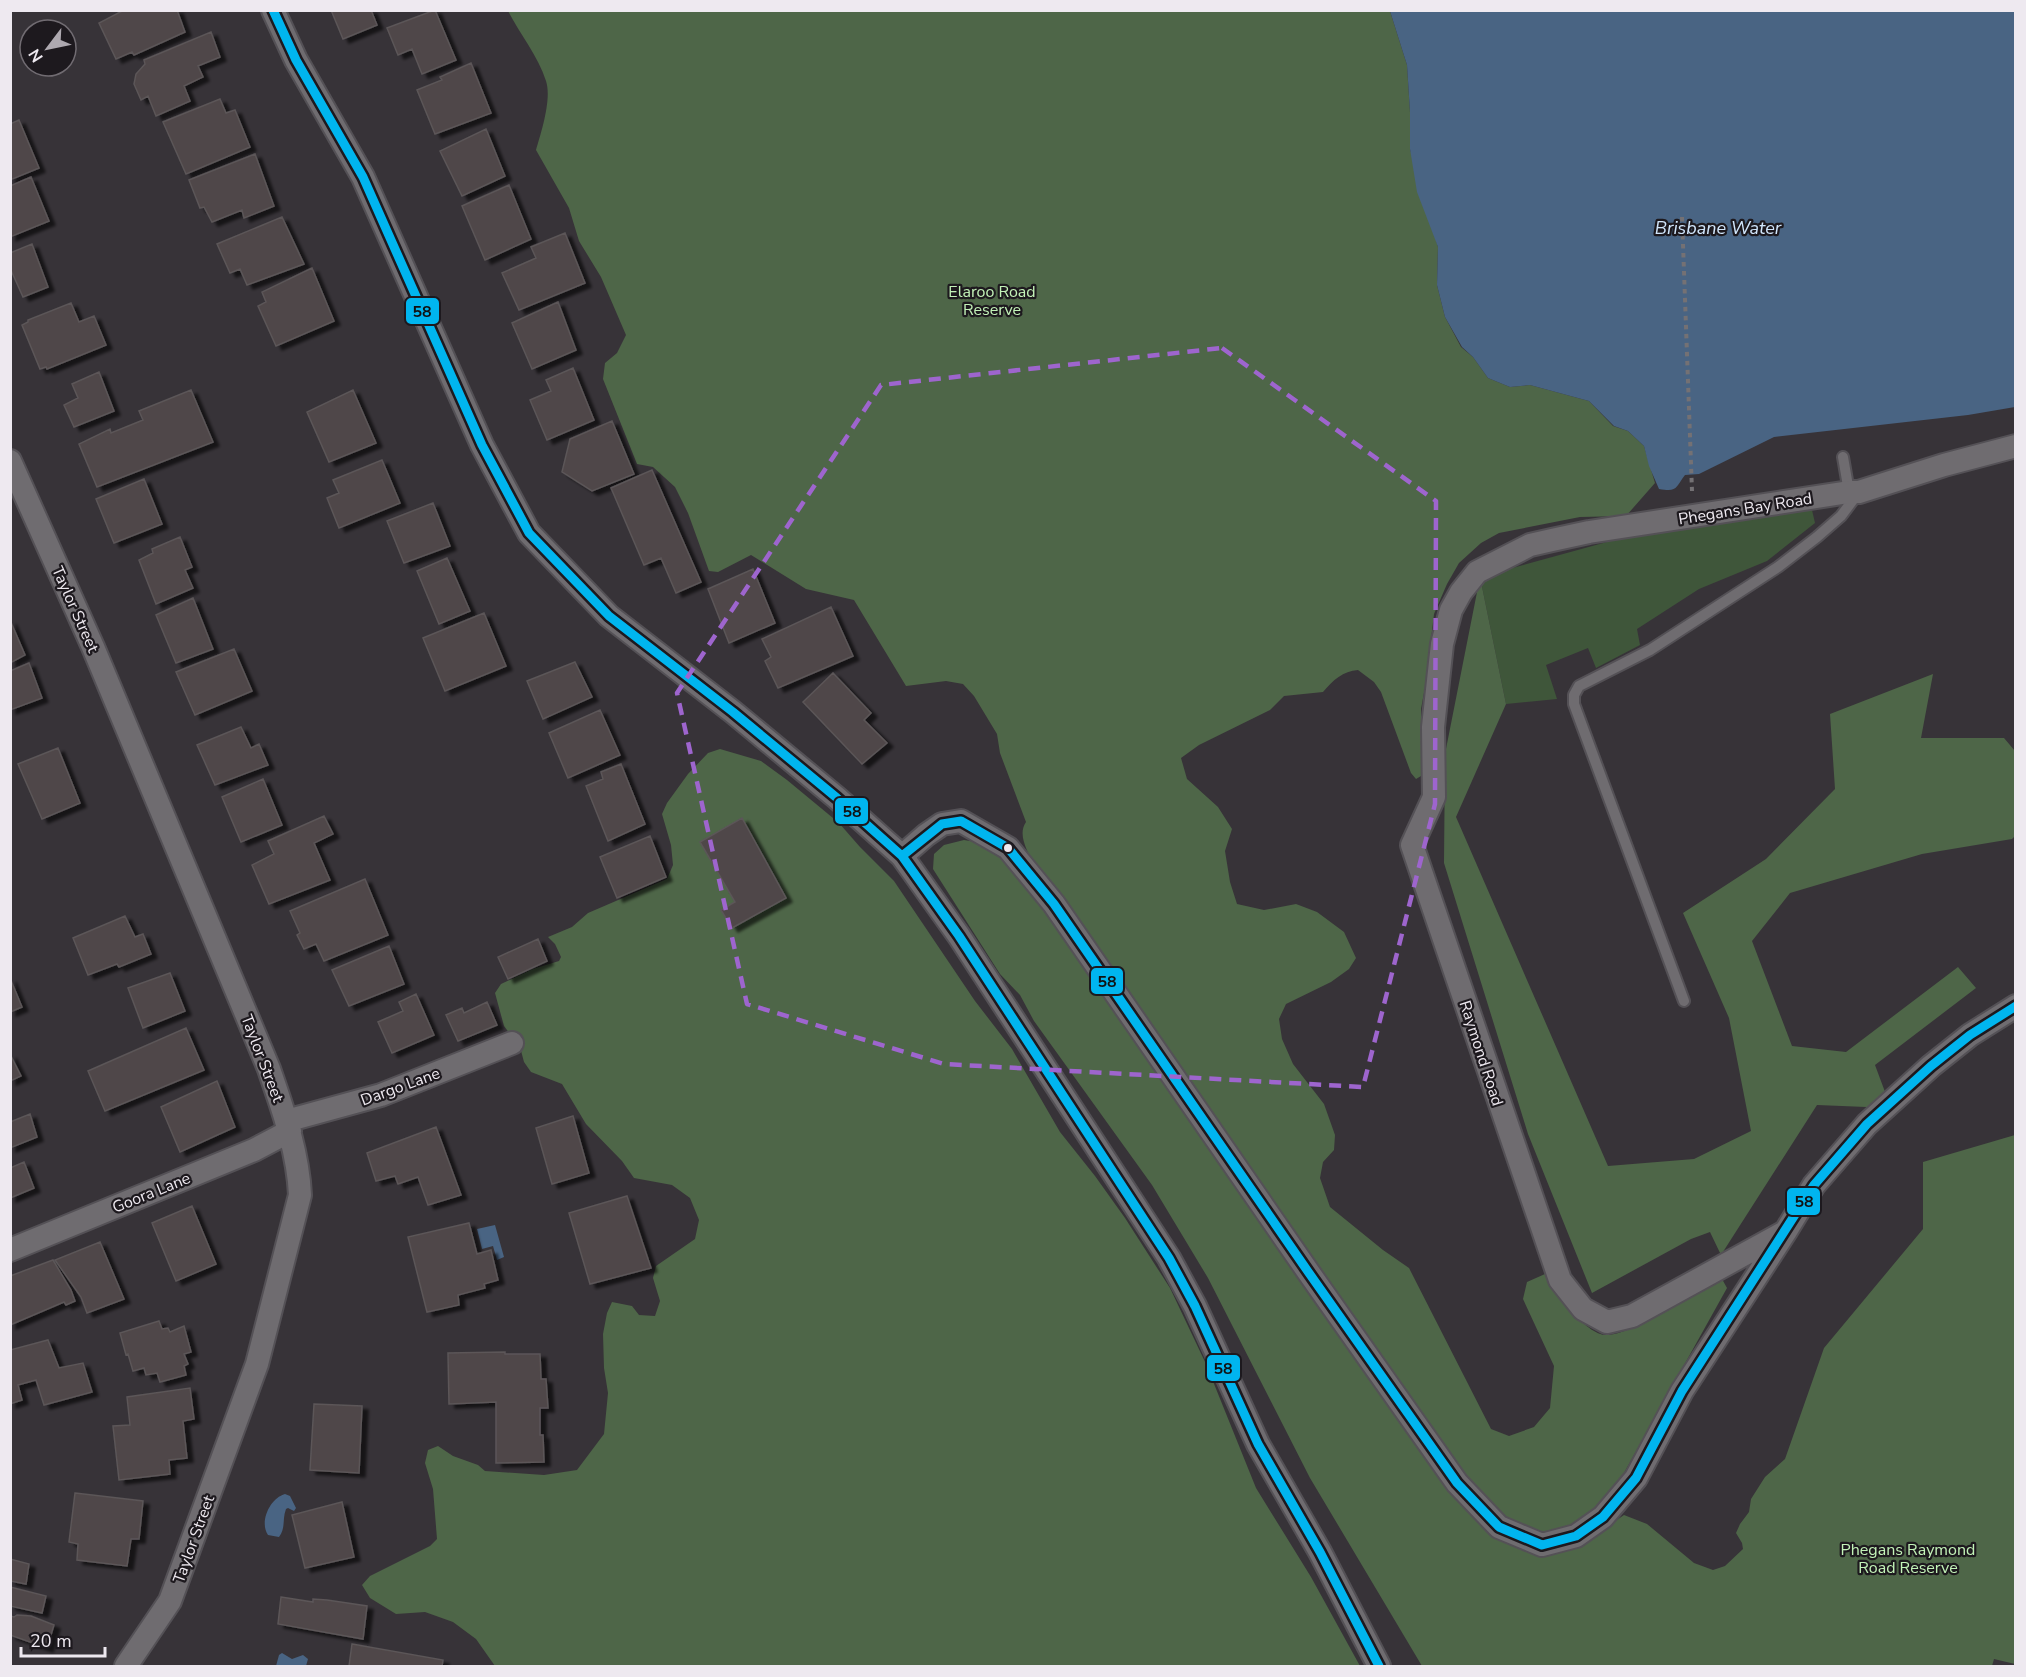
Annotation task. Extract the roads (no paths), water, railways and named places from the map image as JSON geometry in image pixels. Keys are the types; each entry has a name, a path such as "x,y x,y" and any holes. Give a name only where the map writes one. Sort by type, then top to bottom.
{"street":[{"path":"273,10 296,60 363,177 482,445 529,533 609,616 837,798 902,856 959,936 1169,1258 1195,1306 1258,1444 1320,1552 1379,1666"},
{"name":"Phegans Bay Road","path":"1477,572 1530,545 1590,532 1854,492 2016,446"},
{"name":"Taylor Street","path":"10,461 93,647 235,983 269,1069 288,1126 300,1194 259,1359 170,1601 126,1666"},
{"name":"Raymond Road","path":"1477,572 1461,592 1451,610 1442,644 1433,728 1434,797 1412,845 1560,1280 1583,1309 1607,1322 1632,1316 1786,1231"},
{"path":"902,856 926,835 951,821 962,820 1008,848 1054,904 1328,1301 1457,1483 1498,1527 1542,1545 1576,1536 1603,1517 1636,1478 1682,1392 1814,1185 1867,1124 1931,1066 1970,1035 2016,1006"},
{"name":"Dargo Lane","path":"288,1126 381,1095 512,1043"},
{"name":"Goora Lane","path":"10,1250 254,1150 288,1126"}],"lane":[{"path":"1684,1000 1574,704 1574,695 1579,686 1650,650 1778,567 1841,516 1854,492 1843,457"}],"water":[{"name":"Brisbane Water","path":"1390,11 2015,11 2015,407 1968,415 1774,437 1699,474 1685,475 1673,489 1659,489 1649,466 1644,446 1628,431 1614,426 1589,401 1530,385 1510,387 1488,378 1473,357 1462,347 1445,317 1437,285 1438,247 1417,192 1410,149 1407,65"},
{"path":"495,1225 504,1257 497,1260 493,1246 482,1249 477,1229"},
{"path":"285,1494 290,1496 296,1508 294,1511 286,1509 279,1537 268,1535 265,1517 275,1500"},
{"path":"282,1653 292,1659 303,1655 308,1659 306,1666 276,1666 279,1655"}],"park label":[{"name":"Elaroo Road Reserve","path":"992,300"},
{"name":"Phegans Raymond Road Reserve","path":"1908,1558"}]}
